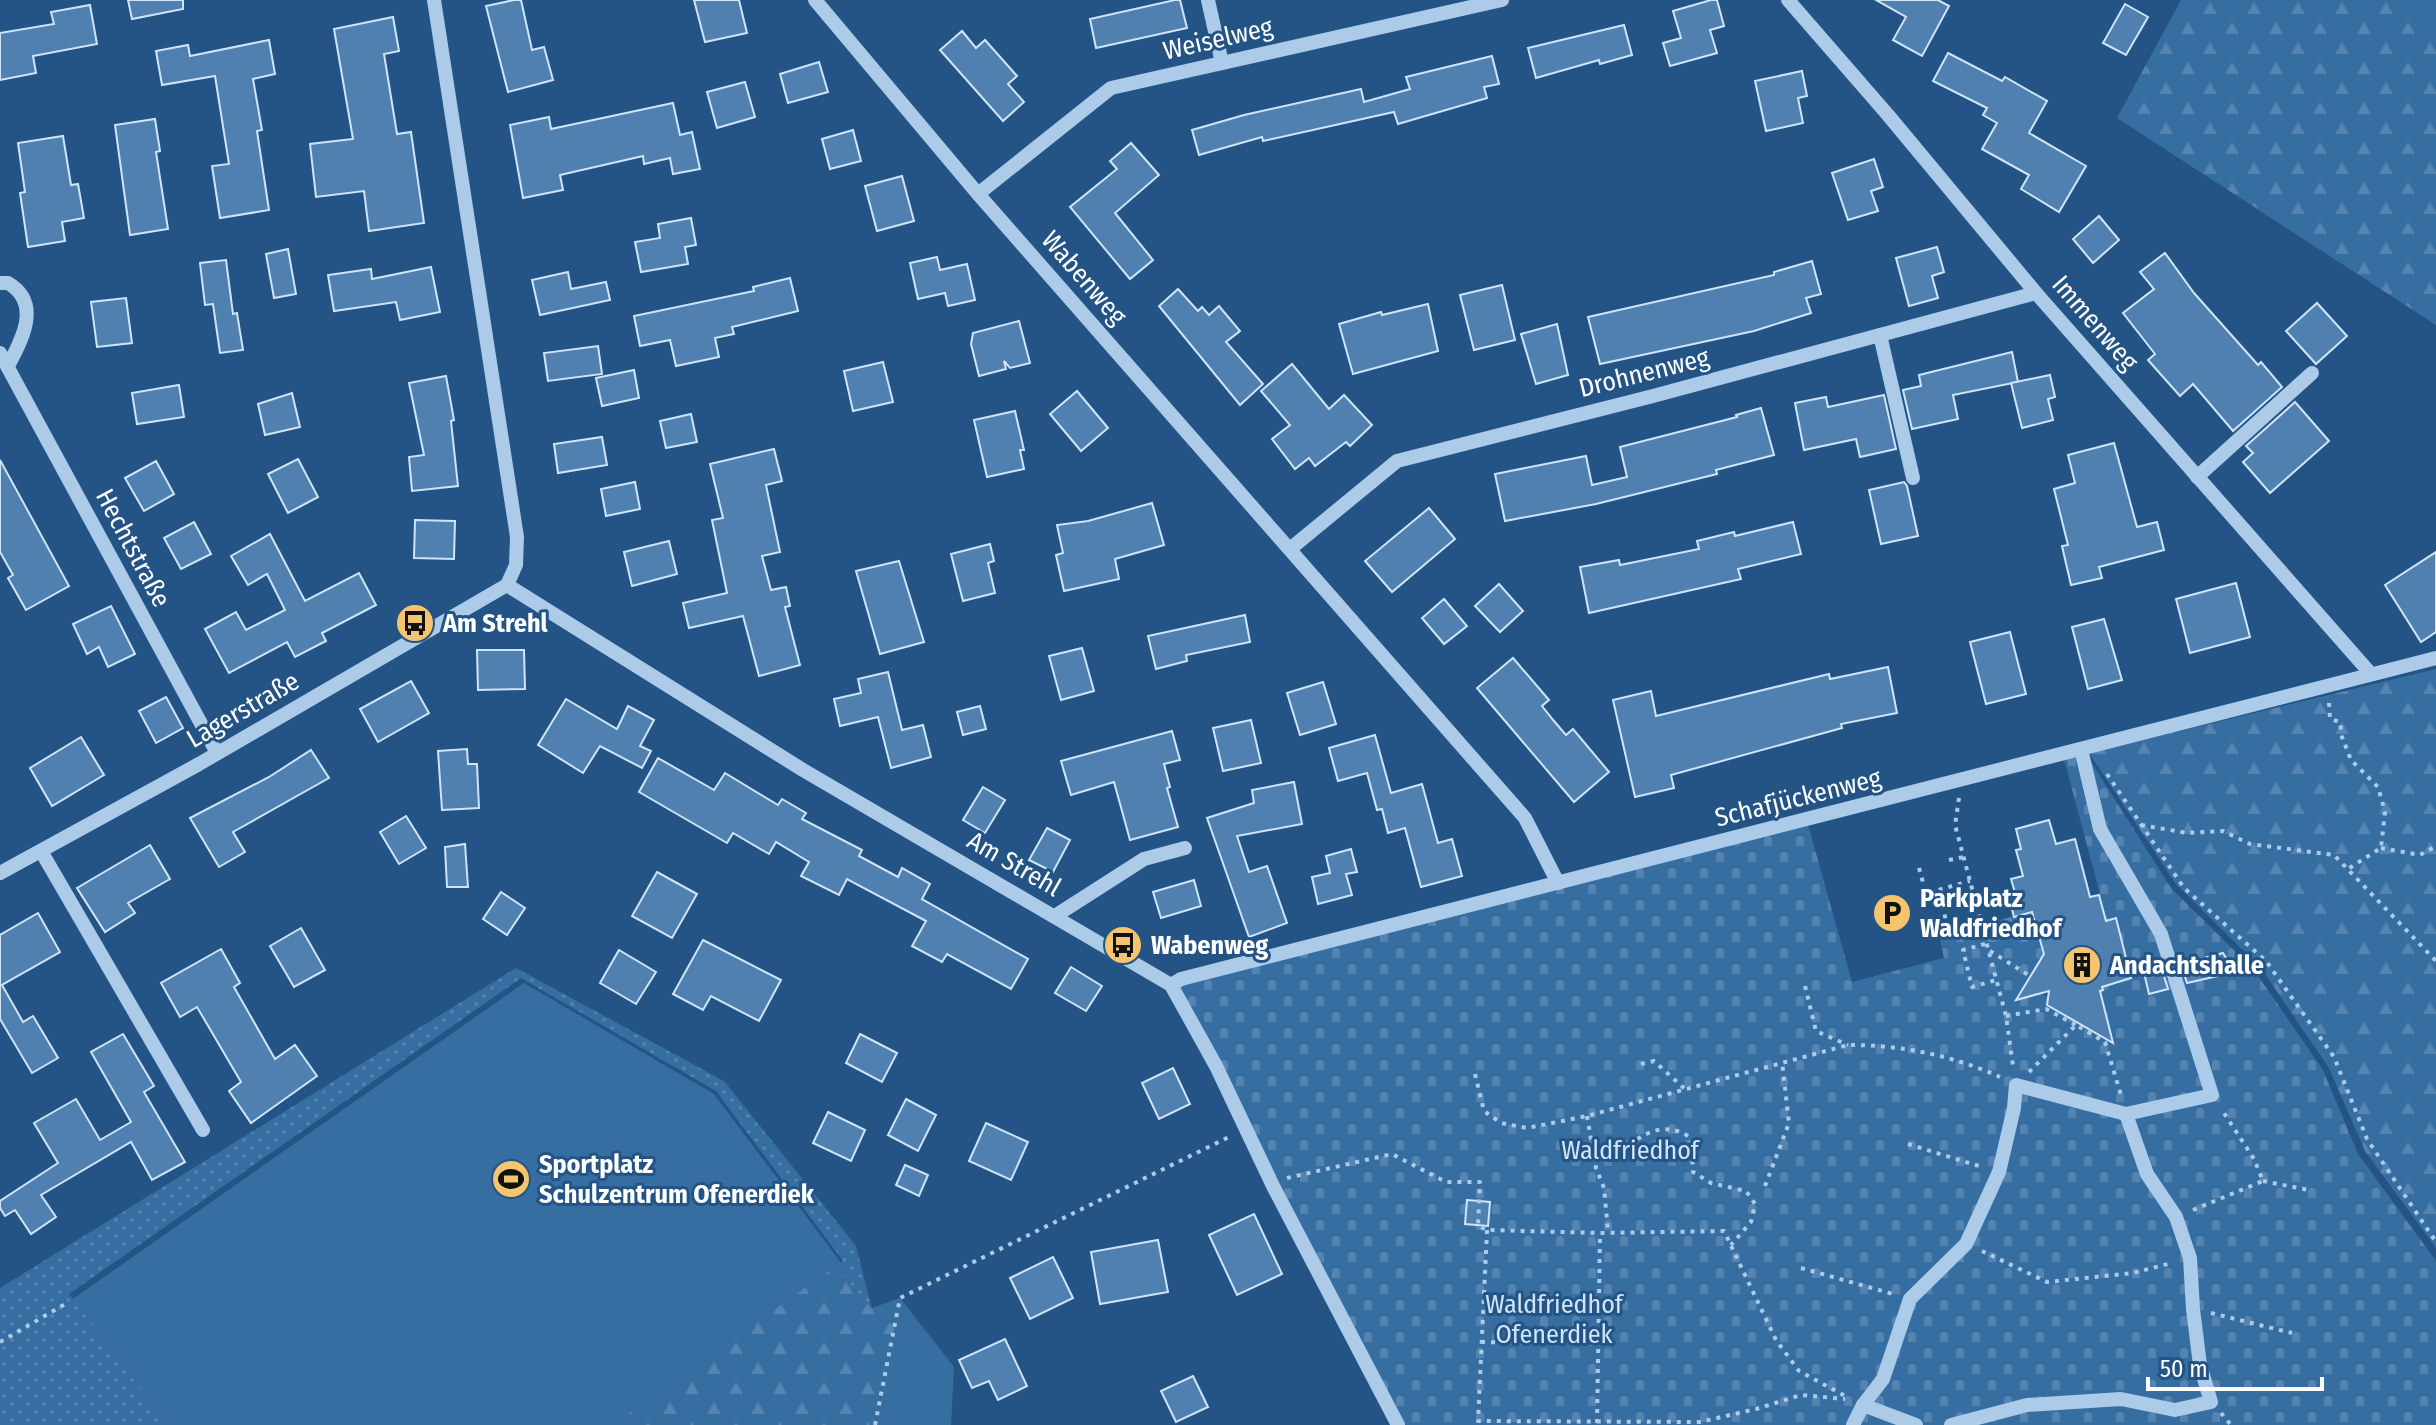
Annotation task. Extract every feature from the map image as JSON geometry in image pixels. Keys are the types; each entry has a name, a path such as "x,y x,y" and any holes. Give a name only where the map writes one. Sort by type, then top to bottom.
{"street":[{"path":"434,0 517,537 516,565 507,585"},
{"name":"Wabenweg","path":"815,0 978,194 1525,818 1558,883"},
{"path":"1208,0 1222,63"},
{"name":"Weiselweg","path":"978,194 1111,88 1502,0"},
{"name":"Immenweg","path":"1788,0 2036,293 2371,674"},
{"name":"Hechtstraße","path":"0,283 8,283 21,293 27,315 26,332 4,359 217,753"},
{"name":"Drohnenweg","path":"1290,549 1397,461 2036,293"},
{"path":"1880,335 1913,478"},
{"path":"2197,477 2312,373"},
{"name":"Lagerstraße","path":"0,873 217,753 507,585"},
{"name":"Am Strehl","path":"507,585 803,770 1171,985"},
{"name":"Schafjückenweg","path":"1171,985 1196,976 2436,658"},
{"path":"1853,1425 1863,1405 1883,1379 1910,1299 1966,1244 1999,1172 2014,1108 2016,1085 2126,1114 2212,1095 2161,934 2100,829 2085,748"},
{"path":"1055,916 1144,859 1185,848"},
{"path":"41,851 203,1130"},
{"path":"1171,985 1398,1425"},
{"path":"1951,1425 2027,1405 2121,1399 2175,1410 2211,1402 2200,1365 2190,1258 2176,1217 2147,1174 2126,1114"},
{"path":"1863,1405 1916,1425"}],"path":[{"path":"2329,684 2330,719 2340,722 2351,760 2378,787 2385,812 2381,848"},
{"path":"2085,748 2184,888 2266,961 2334,1057 2367,1139 2436,1242"},
{"path":"1962,780 1955,825 2006,1016 2016,1085"},
{"path":"2141,825 2187,833 2223,831 2250,844 2334,855 2436,961"},
{"path":"2348,869 2381,848 2420,855 2436,846"},
{"path":"1949,860 1964,857"},
{"path":"1919,868 1926,893 1970,881"},
{"path":"1938,890 1948,928"},
{"path":"1937,931 1980,920"},
{"path":"1996,980 1972,987 1963,950 1987,946 2030,976"},
{"path":"1805,986 1816,1031 1848,1045"},
{"path":"2006,1016 2046,1009 2105,1042 2126,1114"},
{"path":"2016,1085 2076,1025"},
{"path":"1475,1074 1484,1111 1501,1123 1527,1128 1587,1116 1848,1045 1880,1045 1962,1060 2016,1085"},
{"path":"1641,1064 1654,1061 1686,1090"},
{"path":"1765,1186 1789,1123 1782,1062"},
{"path":"2212,1095 2254,1159 2263,1181"},
{"path":"1587,1116 1593,1156 1604,1188 1608,1232"},
{"path":"875,1425 900,1298 1246,1126"},
{"path":"1593,1156 1620,1154 1638,1137 1660,1128 1681,1131 1691,1138 1693,1172 1711,1183 1746,1191 1755,1204 1751,1222 1731,1245"},
{"path":"1908,1144 1999,1172"},
{"path":"1273,1186 1289,1177 1392,1154 1446,1182 1480,1182 1478,1226 1487,1230 1600,1233 1724,1231 1776,1340 1799,1371 1852,1399 1801,1395 1700,1422 1597,1424 1478,1421 1487,1230"},
{"path":"2176,1217 2263,1181 2309,1190"},
{"path":"1597,1424 1600,1233"},
{"path":"1966,1244 2047,1282 2133,1273 2190,1258"},
{"path":"1801,1268 1910,1299"},
{"path":"0,1342 67,1303"},
{"path":"2193,1309 2292,1333"},
{"path":"1481,1342 1598,1344"}],"green space":[{"path":"2181,0 2398,0 2436,25 2436,325 2117,118"},
{"path":"2398,0 2436,0 2436,25"},
{"path":"2436,669 2436,1248 2365,1151 2329,1068 2261,968 2176,884 2089,753"},
{"name":"Waldfriedhof","path":"2086,754 2171,888 2254,970 2323,1070 2358,1154 2436,1261 2436,1425 1398,1425 1171,985 1807,821 1852,982 1944,958 1940,939 1973,931 1972,927 2100,894 2064,759","holes":["2099,895 2106,921 2116,919 2131,978 2116,983 2100,981 2111,1034 2101,1036 2047,1005 2048,997 2041,993 2016,999 2044,954 2033,912"]},
{"path":"516,968 724,1081 856,1246 872,1309 845,1278 843,1261 716,1091 521,978 69,1294 167,1425 0,1425 0,1288"},
{"name":"Sportplatz Schulzentrum Ofenerdiek","path":"524,983 714,1094 842,1264 615,1425 158,1425 67,1303"},
{"path":"843,1261 845,1278 872,1308 900,1298 875,1425 613,1425"},
{"path":"900,1298 954,1367 951,1425 875,1425"}],"building":[{"path":"128,0 183,0 183,9 132,19"},
{"path":"521,0 532,50 544,47 553,80 508,92 486,6"},
{"path":"694,0 739,0 747,33 705,42"},
{"path":"1180,0 1187,28 1096,48 1090,19"},
{"path":"1717,0 1724,26 1710,30 1717,53 1670,66 1663,43 1681,38 1673,11"},
{"path":"1876,0 1938,0 1949,6 1922,56 1893,40 1906,17"},
{"path":"2125,4 2148,17 2126,55 2103,43"},
{"path":"90,5 97,44 33,56 36,73 0,80 0,33 54,24 51,12"},
{"path":"393,17 399,51 384,54 397,134 411,132 424,223 369,231 364,191 316,197 310,144 353,139 334,29"},
{"path":"1624,25 1632,55 1600,64 1599,60 1536,78 1528,48"},
{"path":"962,31 976,48 985,40 1017,76 1008,84 1024,102 1003,121 940,50"},
{"path":"269,40 275,74 253,79 262,130 257,131 269,210 220,218 212,166 229,164 215,76 162,85 156,51 188,45 190,56"},
{"path":"1948,53 2002,81 2005,77 2047,101 2029,133 2086,166 2059,212 2021,189 2029,175 1982,149 1997,123 1983,115 1987,108 1933,81"},
{"path":"1492,56 1499,84 1484,87 1487,98 1398,124 1394,112 1263,141 1262,137 1199,155 1192,130 1361,89 1364,102 1410,89 1406,77"},
{"path":"819,62 828,92 788,103 780,74"},
{"path":"1802,71 1807,96 1798,98 1803,123 1766,131 1755,81"},
{"path":"745,82 755,117 717,128 707,92"},
{"path":"673,103 680,135 692,132 700,169 673,174 670,158 644,164 643,156 560,175 563,190 523,198 510,125 549,117 551,129"},
{"path":"155,119 160,151 156,152 168,229 130,235 115,125"},
{"path":"853,130 861,161 830,169 822,139"},
{"path":"63,136 71,185 78,184 84,218 62,222 65,241 28,247 20,193 25,192 18,143"},
{"path":"1131,143 1159,175 1115,213 1153,260 1130,279 1070,207 1117,169 1110,161"},
{"path":"1874,159 1883,187 1871,191 1878,211 1848,220 1832,173"},
{"path":"902,176 914,221 877,231 865,186"},
{"path":"2099,216 2119,240 2093,263 2073,239"},
{"path":"691,218 696,245 685,247 688,264 641,272 635,242 660,238 658,224"},
{"path":"1937,247 1944,272 1932,276 1938,298 1909,306 1896,258"},
{"path":"288,249 296,294 274,298 266,254"},
{"path":"2165,253 2194,293 2258,365 2261,362 2282,387 2233,431 2193,384 2180,396 2148,360 2155,354 2123,313 2154,289 2140,272"},
{"path":"937,257 940,270 967,264 975,300 948,306 945,293 918,299 910,263"},
{"path":"226,260 233,314 237,313 243,350 220,353 213,304 205,305 200,263"},
{"path":"1812,261 1821,294 1806,298 1811,313 1754,331 1600,364 1588,317 1774,275 1774,272"},
{"path":"431,267 440,312 400,320 396,302 334,311 328,275 371,269 372,279"},
{"path":"568,272 571,289 606,282 610,300 540,315 532,280"},
{"path":"790,278 798,311 732,327 734,334 715,338 719,357 676,366 670,340 640,346 634,316 754,291 753,287"},
{"path":"1502,285 1515,340 1474,350 1460,295"},
{"path":"1178,289 1198,311 1202,307 1209,315 1219,306 1240,331 1226,342 1263,384 1240,405 1159,306"},
{"path":"126,298 132,343 97,347 91,302"},
{"path":"2317,303 2347,336 2316,364 2286,331"},
{"path":"1428,304 1438,351 1353,374 1339,324 1381,312 1382,315"},
{"path":"1019,321 1030,363 1010,368 1004,361 1006,369 979,376 971,344 973,333"},
{"path":"1557,324 1568,375 1536,384 1521,334"},
{"path":"598,346 602,374 548,381 544,353"},
{"path":"2012,352 2018,382 1953,395 1958,419 1912,429 1903,390 1921,386 1919,375"},
{"path":"883,362 893,402 853,411 844,371"},
{"path":"1292,364 1329,409 1344,395 1372,425 1350,446 1346,442 1315,466 1309,458 1295,469 1272,439 1290,425 1261,391"},
{"path":"634,370 639,398 602,406 596,378"},
{"path":"2050,375 2055,397 2048,399 2053,420 2022,428 2011,383"},
{"path":"446,376 454,420 451,421 458,486 412,491 409,457 424,455 409,383"},
{"path":"179,385 184,417 137,424 132,393"},
{"path":"1077,391 1108,428 1081,451 1050,414"},
{"path":"292,393 300,427 265,435 258,404"},
{"path":"1884,395 1896,449 1860,457 1856,439 1804,450 1795,403 1826,397 1828,407"},
{"path":"2295,402 2329,441 2270,493 2243,462 2253,453 2246,446"},
{"path":"1761,408 1774,455 1716,470 1717,474 1596,504 1505,521 1495,474 1586,456 1592,485 1627,477 1620,447"},
{"path":"1015,411 1024,450 1020,450 1024,469 987,477 974,420"},
{"path":"691,414 697,442 666,448 660,421"},
{"path":"602,437 607,465 558,473 554,444"},
{"path":"2114,443 2137,527 2157,522 2164,550 2099,567 2102,578 2071,585 2062,546 2068,545 2054,489 2075,483 2068,455"},
{"path":"774,449 782,481 766,485 780,552 762,556 771,590 786,587 790,606 785,607 800,665 759,676 743,616 689,628 683,603 727,593 712,520 723,518 710,464"},
{"path":"298,459 318,497 288,513 268,474"},
{"path":"0,460 69,586 26,610 8,578 13,575 0,552"},
{"path":"156,461 174,494 144,511 125,478"},
{"path":"635,482 640,509 606,516 601,489"},
{"path":"1904,482 1918,536 1881,544 1869,490"},
{"path":"1152,503 1164,545 1115,559 1119,579 1064,591 1056,555 1063,553 1057,525 1088,521"},
{"path":"1429,508 1455,539 1392,592 1365,561"},
{"path":"415,520 455,521 454,559 414,558"},
{"path":"194,522 211,554 181,569 164,538"},
{"path":"1793,522 1801,554 1738,569 1741,579 1589,613 1580,567 1619,560 1620,565 1699,549 1697,541 1734,532 1735,536"},
{"path":"270,534 305,601 359,573 376,605 322,633 326,641 295,657 287,642 229,673 205,629 236,612 246,630 285,610 267,574 248,585 231,556"},
{"path":"669,541 677,574 632,586 624,552"},
{"path":"990,544 994,561 988,563 995,593 963,601 951,554"},
{"path":"2436,552 2436,632 2421,642 2385,585"},
{"path":"899,561 924,642 880,654 856,571"},
{"path":"2236,583 2250,637 2190,653 2176,599"},
{"path":"1499,584 1523,611 1500,632 1475,606"},
{"path":"1444,599 1467,626 1444,644 1422,618"},
{"path":"111,606 135,654 108,667 99,647 87,654 73,624"},
{"path":"1245,615 1250,642 1186,655 1187,661 1156,669 1148,636"},
{"path":"2104,619 2122,680 2088,689 2072,627"},
{"path":"2010,632 2026,694 1986,704 1970,642"},
{"path":"1082,648 1094,691 1061,700 1049,656"},
{"path":"477,650 524,650 525,689 478,690"},
{"path":"1513,658 1549,700 1542,706 1554,721 1566,735 1573,729 1609,772 1574,802 1477,688"},
{"path":"1888,667 1897,713 1841,724 1842,728 1671,775 1674,788 1635,797 1613,700 1651,691 1656,716 1829,674 1830,679"},
{"path":"888,672 902,730 923,725 931,757 891,768 878,717 840,726 834,699 861,693 858,679"},
{"path":"411,681 429,713 378,742 360,709"},
{"path":"1323,682 1336,724 1300,735 1287,693"},
{"path":"166,697 183,728 156,743 139,711"},
{"path":"566,699 617,729 628,706 654,720 640,746 651,751 642,768 600,746 583,773 538,745"},
{"path":"980,706 986,729 963,735 957,712"},
{"path":"1251,720 1261,763 1223,771 1213,728"},
{"path":"1172,731 1180,760 1164,764 1178,827 1130,840 1114,782 1071,795 1061,761"},
{"path":"1375,735 1391,793 1422,784 1438,843 1452,839 1462,876 1421,887 1405,828 1388,833 1382,809 1377,810 1367,773 1338,781 1329,748"},
{"path":"81,737 104,775 52,806 30,768"},
{"path":"467,749 468,764 477,764 479,808 442,810 438,751"},
{"path":"311,750 329,778 233,832 245,852 219,867 190,818 269,777"},
{"path":"658,758 714,790 725,773 778,805 782,799 806,813 802,819 862,850 859,856 898,877 902,868 930,884 922,899 1028,959 1011,989 947,954 942,962 912,946 926,921 847,879 839,895 801,876 809,862 776,842 769,854 733,833 727,843 639,792"},
{"path":"1294,782 1302,824 1237,836 1249,872 1267,866 1287,923 1249,937 1207,818 1254,803 1252,790"},
{"path":"983,787 1005,800 985,833 963,820"},
{"path":"406,816 426,848 399,864 380,832"},
{"name":"Andachtshalle","path":"2049,820 2056,844 2075,839 2090,897 2099,895 2106,921 2116,918 2131,978 2102,987 2100,991 2113,1043 2047,1005 2049,991 2016,1000 2044,954 2032,912 2014,917 2009,898 2016,896 2011,879 2023,876 2016,850 2021,849 2016,829"},
{"path":"1047,828 1070,840 1053,872 1029,860"},
{"path":"465,844 468,887 447,887 445,847"},
{"path":"150,845 170,879 128,903 135,913 105,932 77,888"},
{"path":"1351,849 1357,872 1346,874 1352,895 1318,904 1312,877 1330,873 1326,856"},
{"path":"657,872 697,894 672,938 632,916"},
{"path":"1194,880 1201,906 1161,918 1153,892"},
{"path":"501,892 525,908 507,935 483,919"},
{"path":"38,913 60,952 2,985 23,1022 33,1016 58,1058 32,1073 0,1019 0,935"},
{"path":"301,928 325,970 294,987 270,946"},
{"path":"703,940 781,980 759,1021 711,996 703,1010 673,994"},
{"path":"221,949 240,983 234,987 275,1059 295,1045 317,1076 251,1123 229,1091 241,1082 197,1007 180,1017 161,983"},
{"path":"619,950 656,972 636,1004 600,983"},
{"path":"2223,953 2235,972 2187,983 2181,964"},
{"path":"2159,960 2168,989 2149,994 2142,964"},
{"path":"1071,967 1102,986 1086,1011 1055,993"},
{"path":"123,1034 154,1086 144,1092 185,1162 152,1180 131,1142 41,1195 56,1217 31,1234 15,1210 5,1216 0,1201 58,1163 34,1123 76,1099 100,1140 131,1122 91,1052"},
{"path":"860,1034 897,1053 882,1082 846,1063"},
{"path":"1173,1068 1190,1104 1159,1119 1142,1083"},
{"path":"906,1099 936,1115 918,1151 888,1135"},
{"path":"828,1112 865,1130 851,1161 813,1143"},
{"path":"986,1123 1028,1142 1011,1180 969,1161"},
{"path":"905,1165 928,1175 919,1196 896,1185"},
{"path":"1467,1200 1490,1202 1488,1226 1465,1224"},
{"path":"1254,1214 1282,1274 1237,1295 1209,1235"},
{"path":"1158,1240 1168,1292 1100,1304 1091,1252"},
{"path":"1053,1257 1073,1298 1030,1319 1010,1278"},
{"path":"1005,1339 1027,1386 998,1400 989,1381 972,1388 959,1360"},
{"path":"1193,1376 1208,1407 1176,1422 1161,1391"}],"place":[{"name":"Am Strehl","path":"415,623"},
{"name":"Parkplatz Waldfriedhof","path":"1892,913"},
{"name":"Wabenweg","path":"1123,945"},
{"name":"Andachtshalle","path":"2082,965"},
{"name":"Sportplatz Schulzentrum Ofenerdiek","path":"511,1179"}],"park label":[{"name":"Waldfriedhof Ofenerdiek","path":"1554,1319"}]}
